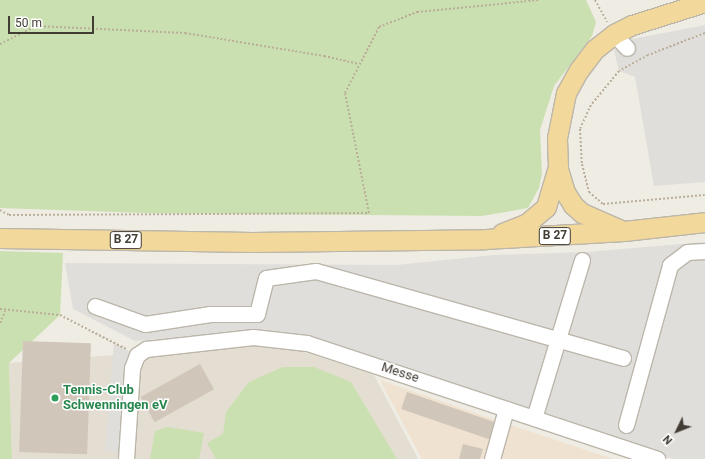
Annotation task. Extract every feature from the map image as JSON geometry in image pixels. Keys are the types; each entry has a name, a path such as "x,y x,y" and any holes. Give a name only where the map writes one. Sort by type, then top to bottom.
{"main road":[{"path":"624,231 582,214 573,205 565,192 558,167 557,138 566,93 579,70 595,49 614,34 632,25 705,2"},
{"path":"486,239 526,224 540,214 549,200 558,167"},
{"name":"B 27","path":"0,238 252,242 486,239 624,231 705,222"}],"street":[{"path":"614,34 627,48"},
{"path":"626,425 670,264 687,252 705,251"},
{"path":"534,418 582,260"},
{"path":"95,306 145,324 210,314 257,314 266,278 316,271 558,338 623,358"},
{"name":"Messe","path":"137,355 146,349 253,337 307,343 656,459"},
{"path":"126,459 132,368 137,355"},
{"path":"492,459 506,409"}],"path":[{"path":"0,210 9,215 369,213 345,92 379,27 417,12 539,0"},
{"path":"595,0 614,34"},
{"path":"0,44 36,26 185,33 324,56 359,64"},
{"path":"705,33 648,55 619,71 591,106 580,129 582,164 589,192 603,204 705,195"},
{"path":"0,309 5,311 60,315 137,355"},
{"path":"0,322 5,311"}],"shaded area":[{"path":"705,25 705,182 654,186 635,77 619,71 614,50 627,48 632,39"},
{"path":"705,242 705,459 673,459 247,332 135,341 73,309 65,263 396,265 494,255 587,252"},
{"path":"114,343 137,355 127,452 105,451"},
{"path":"277,343 374,375 418,459 12,459 9,363"},
{"path":"380,380 492,419 613,459 422,459"}],"green space":[{"path":"0,0 586,0 596,22 592,36 554,86 540,130 542,173 539,188 528,208 482,216 144,213 0,208"},
{"path":"0,251 63,253 60,315 9,363 12,459 0,459"},
{"path":"283,367 314,367 351,382 397,459 216,459 207,443 223,434 226,412 249,382"},
{"path":"168,427 204,433 199,459 150,459 155,431"}],"building":[{"name":"Tennis-Club Schwenningen eV","path":"23,341 91,343 87,454 19,452"},
{"path":"200,364 214,389 155,422 141,397"},
{"path":"407,392 495,422 489,439 401,409"},
{"path":"463,444 483,449 480,459 459,459"}],"place":[{"name":"Tennis-Club Schwenningen eV","path":"55,398"}]}
